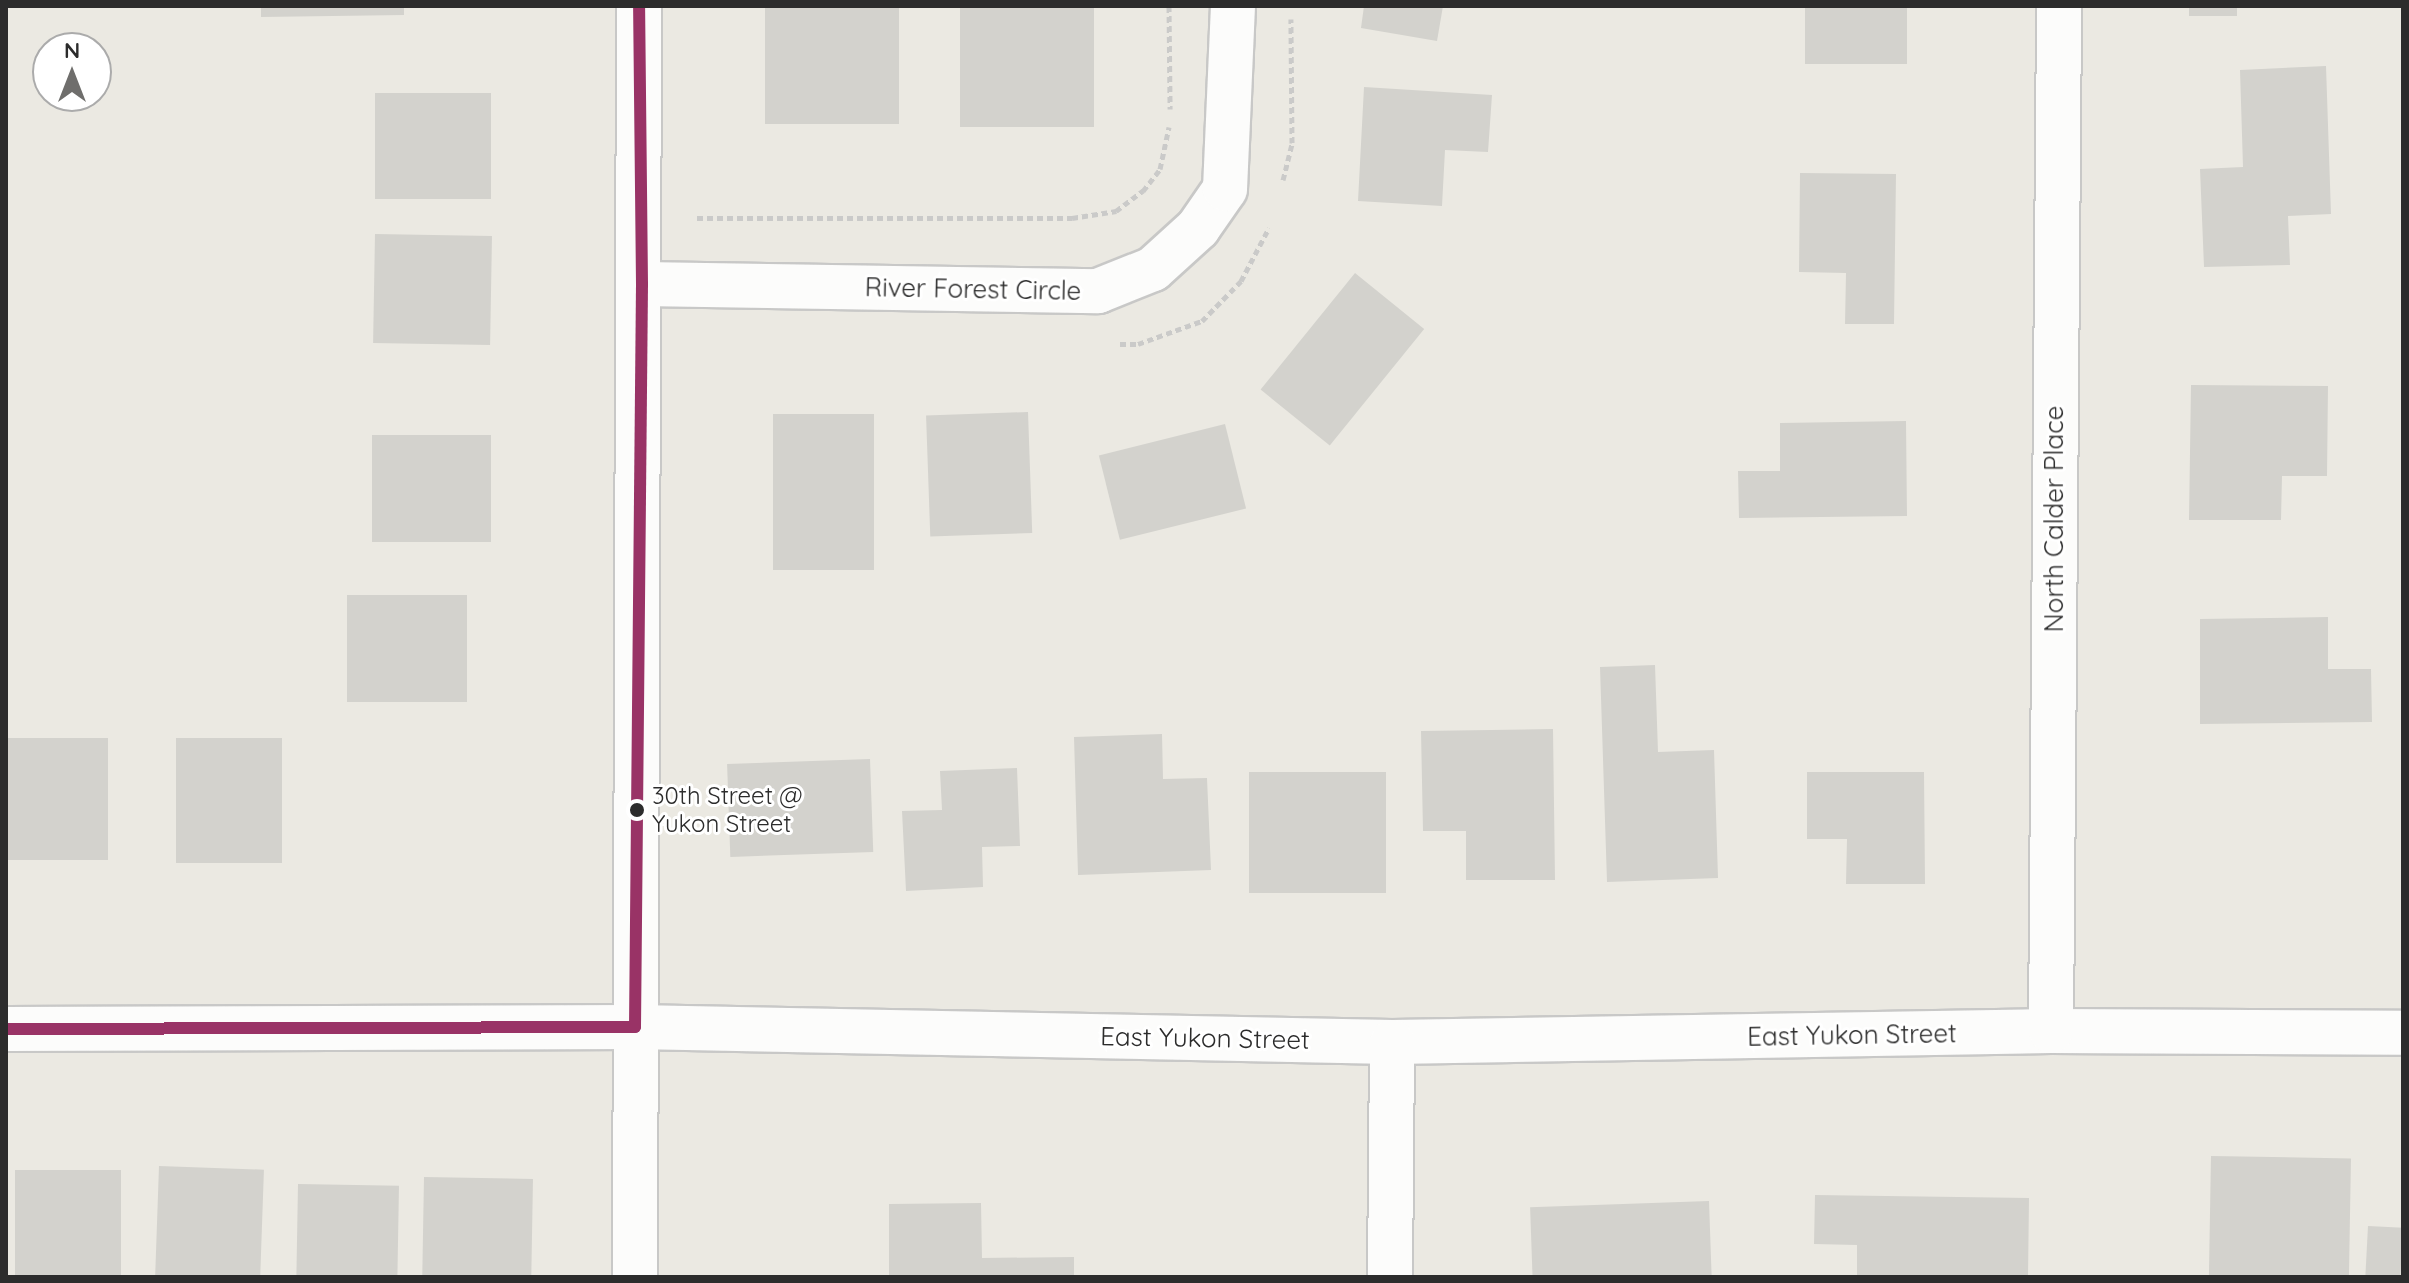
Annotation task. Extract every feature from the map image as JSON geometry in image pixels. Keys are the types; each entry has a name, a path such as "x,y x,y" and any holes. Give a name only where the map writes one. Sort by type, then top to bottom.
{"street":[{"path":"635,1277 642,284 639,6"},
{"name":"River Forest Circle","path":"642,284 1098,291 1153,269 1198,228 1225,189 1233,6"},
{"name":"North Calder Place","path":"2051,1031 2059,6"},
{"name":"East Yukon Street","path":"6,1029 635,1027 1392,1042 2051,1031 2403,1033"},
{"path":"1390,1277 1392,1042"}],"path":[{"path":"697,218 1072,218 1116,211 1143,191 1160,169 1170,125 1169,6"}],"building":[{"path":"261,6 404,6 404,15 261,17"},
{"path":"765,6 899,6 899,124 765,124"},
{"path":"960,6 1094,6 1094,127 960,127"},
{"path":"1364,6 1443,6 1437,41 1361,28"},
{"path":"1805,6 1907,6 1907,64 1805,64"},
{"path":"2189,6 2237,6 2237,16 2189,16"},
{"path":"2326,66 2331,214 2288,216 2290,265 2204,267 2200,169 2243,167 2240,70"},
{"path":"1364,87 1492,95 1488,152 1445,150 1442,206 1358,201"},
{"path":"375,93 491,93 491,199 375,199"},
{"path":"1800,173 1896,174 1894,324 1845,324 1846,273 1799,272"},
{"path":"375,234 492,236 490,345 373,343"},
{"path":"1355,273 1424,329 1330,446 1261,390"},
{"path":"2191,385 2328,386 2327,476 2282,476 2281,520 2189,520"},
{"path":"1028,412 1032,533 930,536 926,416"},
{"path":"773,414 874,414 874,570 773,570"},
{"path":"1906,421 1907,516 1739,518 1738,471 1780,471 1780,423"},
{"path":"1225,424 1246,508 1120,540 1099,455"},
{"path":"372,435 491,435 491,542 372,542"},
{"path":"347,595 467,595 467,702 347,702"},
{"path":"2328,617 2328,669 2371,669 2372,722 2200,724 2200,619"},
{"path":"1655,665 1658,752 1714,750 1718,878 1607,882 1600,667"},
{"path":"1553,729 1555,880 1466,880 1466,831 1423,831 1421,731"},
{"path":"1162,734 1163,779 1207,778 1211,870 1078,875 1074,737"},
{"path":"6,738 108,738 108,860 6,860"},
{"path":"176,738 282,738 282,863 176,863"},
{"path":"870,759 873,852 730,857 727,764"},
{"path":"1017,768 1020,846 982,847 983,887 906,891 902,811 942,810 940,771"},
{"path":"1249,772 1386,772 1386,893 1249,893"},
{"path":"1807,772 1924,772 1925,884 1846,884 1847,839 1807,839"},
{"path":"2211,1156 2351,1158 2349,1277 2209,1277"},
{"path":"159,1166 264,1170 260,1277 155,1277"},
{"path":"15,1170 121,1170 121,1277 15,1277"},
{"path":"424,1177 533,1179 531,1277 422,1277"},
{"path":"298,1184 399,1186 397,1277 296,1277"},
{"path":"1815,1195 2029,1198 2028,1277 1857,1277 1857,1245 1814,1244"},
{"path":"1709,1201 1712,1277 1533,1277 1530,1207"},
{"path":"981,1203 982,1258 1074,1257 1074,1277 889,1277 889,1204"},
{"path":"2368,1226 2403,1228 2400,1277 2365,1277"}],"transit line":[{"path":"6,1029 635,1027 642,284 639,6"}],"place":[{"name":"30th Street @ Yukon Street","path":"637,810"}]}
